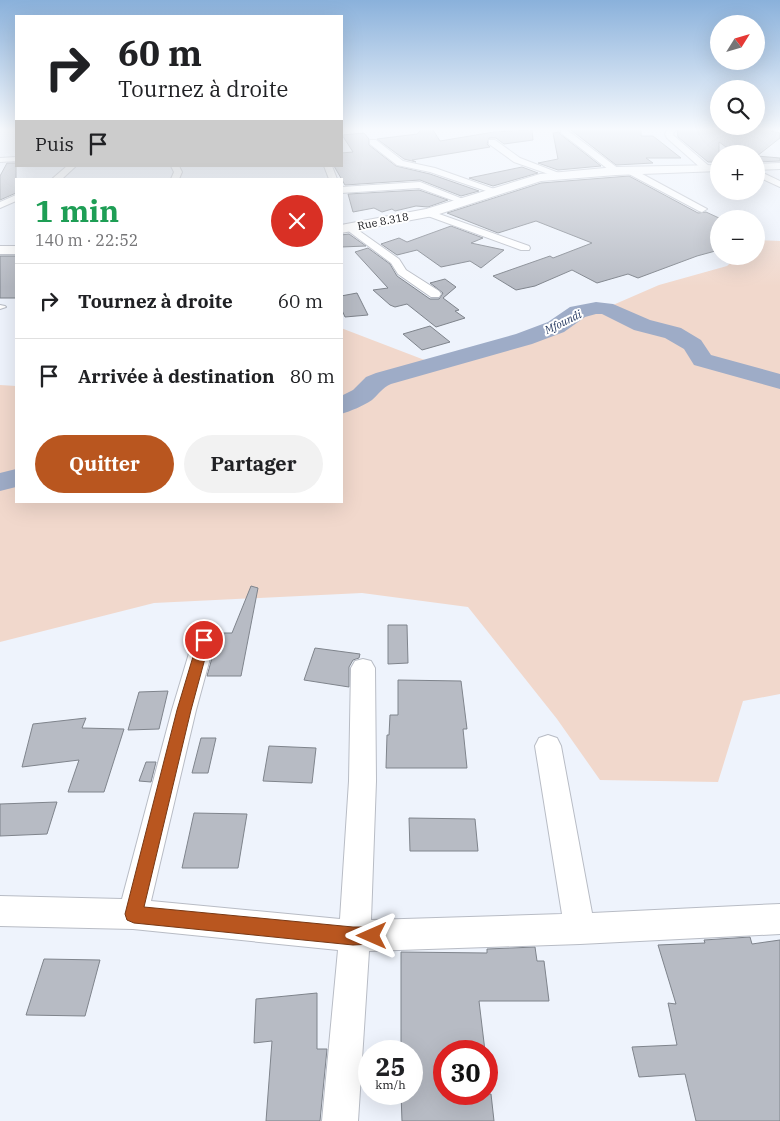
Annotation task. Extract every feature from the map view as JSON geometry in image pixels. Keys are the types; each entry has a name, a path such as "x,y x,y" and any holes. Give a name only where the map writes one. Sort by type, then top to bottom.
{"main road":[{"name":"Rue 8.318","path":"346,228 428,213 523,182"},
{"path":"0,250 15,250"}],"street":[{"path":"469,182 495,191"},
{"path":"651,182 702,209"},
{"path":"343,191 420,185 463,202"},
{"path":"0,206 15,198"},
{"path":"428,213 525,248"},
{"path":"346,228 395,261 402,272 435,294"},
{"path":"134,914 184,710 204,640"},
{"path":"340,1121 362,814 365,740 363,668"},
{"path":"548,746 580,929"},
{"path":"0,911 134,914 353,936 580,929 780,919"}],"shaded area":[{"path":"765,240 780,241 780,694 743,701 718,782 600,780 557,719 468,607 362,593 154,603 0,642 0,385 15,386 15,503 343,503 343,329 435,364 524,339 556,327 578,312 606,308 659,285 727,266 765,265"}],"building":[{"path":"0,182 15,182 15,193 0,200"},
{"path":"343,182 385,182 345,185"},
{"path":"426,182 454,182 479,191 461,196"},
{"path":"482,182 506,182 493,186"},
{"path":"641,182 698,213 706,212 710,214 710,252 638,278 628,274 597,283 572,270 535,286 516,290 493,276 550,256 553,258 592,243 536,221 498,233 447,213 541,183"},
{"path":"419,190 448,200 428,207 416,206 382,212 374,208 353,212 348,194"},
{"path":"451,226 483,238 471,243 504,250 481,268 470,261 441,267 417,250 397,255 381,244 399,238 407,242"},
{"path":"349,234 366,246 343,247 343,235"},
{"path":"368,248 390,264 397,276 430,299 439,299 443,293 430,283 445,279 456,287 443,298 459,310 455,311 465,318 436,327 407,304 395,307 390,305 373,290 388,288 355,252"},
{"path":"0,256 15,256 15,298 0,298"},
{"path":"357,293 368,315 345,317 343,312 343,296"},
{"path":"430,326 450,342 422,350 403,334"},
{"path":"251,586 258,588 241,676 207,676 217,640 216,633 232,633"},
{"path":"388,625 407,625 408,663 388,664"},
{"path":"315,648 360,654 359,658 353,660 349,667 349,687 304,680"},
{"path":"398,680 461,681 467,729 463,729 467,768 386,768 390,715 398,715"},
{"path":"168,691 159,729 128,730 139,692"},
{"path":"86,718 82,728 124,729 104,792 68,792 79,760 22,767 33,724"},
{"path":"201,738 216,738 208,773 192,773"},
{"path":"269,746 316,748 312,783 263,781"},
{"path":"146,762 156,762 151,782 139,781"},
{"path":"57,802 47,834 0,836 0,804"},
{"path":"194,813 247,814 238,868 182,868"},
{"path":"409,818 475,819 478,851 410,851"},
{"path":"750,937 752,944 780,940 780,1121 696,1121 685,1074 639,1077 632,1047 677,1045 668,1003 676,1004 658,945 705,943 704,940"},
{"path":"535,947 537,961 544,961 549,1001 479,1001 484,1040 433,1040 433,1105 492,1105 494,1121 402,1121 401,1105 423,1105 423,1040 401,1040 401,952 487,953 487,949"},
{"path":"44,959 100,960 85,1016 26,1015"},
{"path":"317,993 317,1049 327,1049 320,1121 266,1121 272,1041 254,1043 256,999"}],"waterway":[{"name":"Mfoundi","path":"343,405 362,395 375,382 385,378 402,375 463,355 524,339 556,327 578,312 596,308 606,308 642,325 673,333 693,345 702,360 780,382"},
{"name":"Mfoundi","path":"0,482 15,478"}],"route":[{"path":"204,640 184,710 134,914 353,936 372,936"}]}
